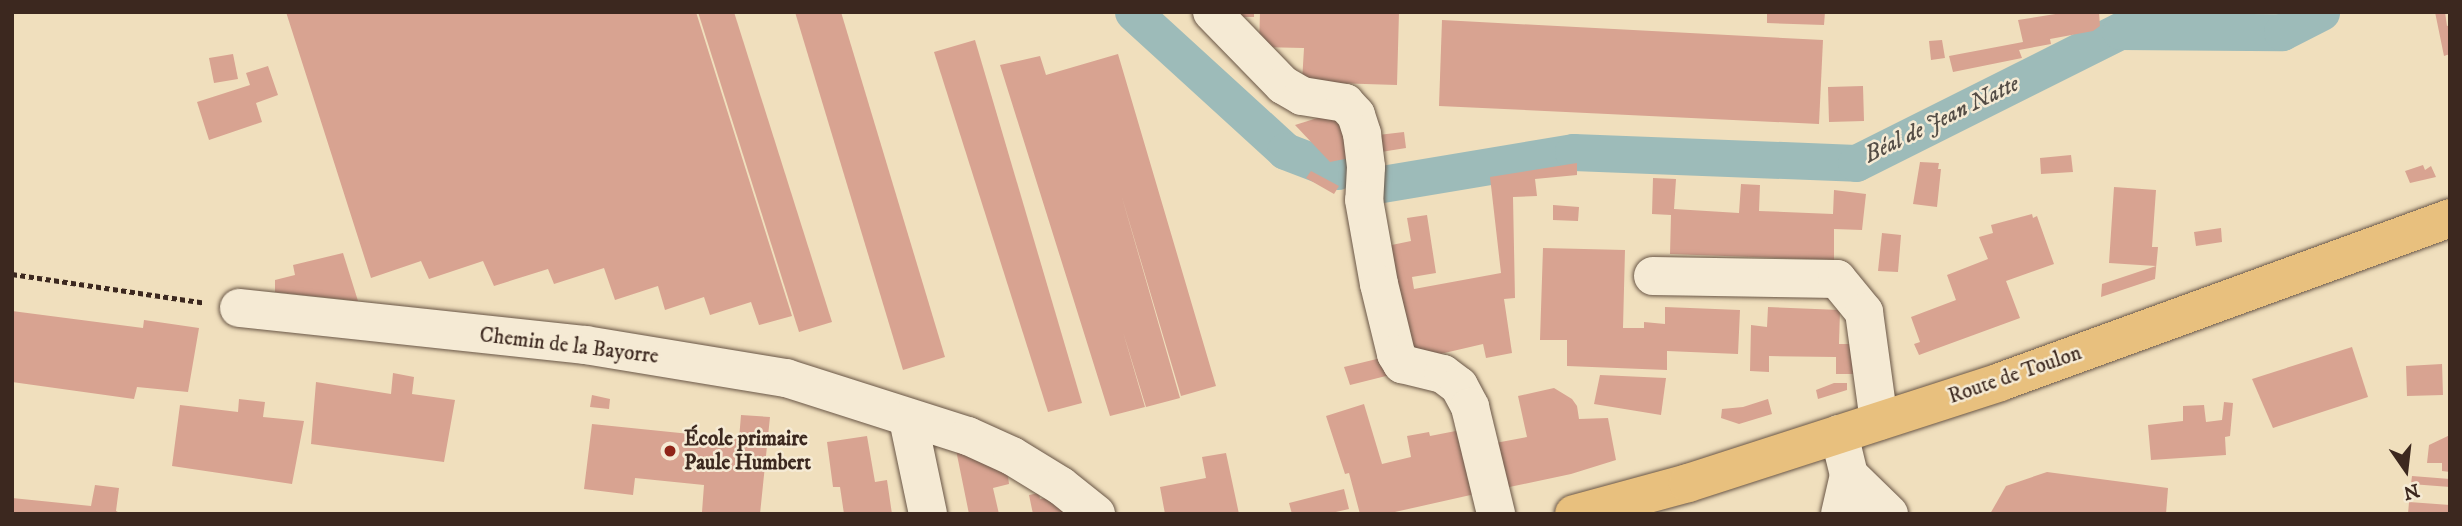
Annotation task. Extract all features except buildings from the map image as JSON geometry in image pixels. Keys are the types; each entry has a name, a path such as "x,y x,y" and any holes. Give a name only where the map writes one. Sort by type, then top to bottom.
{"main road":[{"name":"Route de Toulon","path":"1574,514 1688,483 2000,382 2450,218"}],"street":[{"path":"1212,12 1283,85 1302,96 1345,103 1356,116 1362,134 1366,167 1364,200 1379,284 1396,354 1402,363 1443,374 1459,386 1470,407 1496,514"},
{"path":"1653,276 1837,279 1864,312 1879,421"},
{"name":"Chemin de la Bayorre","path":"239,308 586,345 786,378 968,436 1012,456 1061,485 1096,514"},
{"path":"908,419 928,514"},
{"path":"1839,434 1849,475 1840,514"},
{"path":"1849,475 1889,514"}],"path":[{"path":"12,274 239,308"}],"waterway":[{"name":"Béal de Jean Natte","path":"1133,12 1285,151 1337,171"},
{"name":"Béal de Jean Natte","path":"1382,184 1573,152 1856,163 2120,31 2282,32 2321,12"}],"place":[{"name":"École primaire Paule Humbert","path":"670,451"}]}
